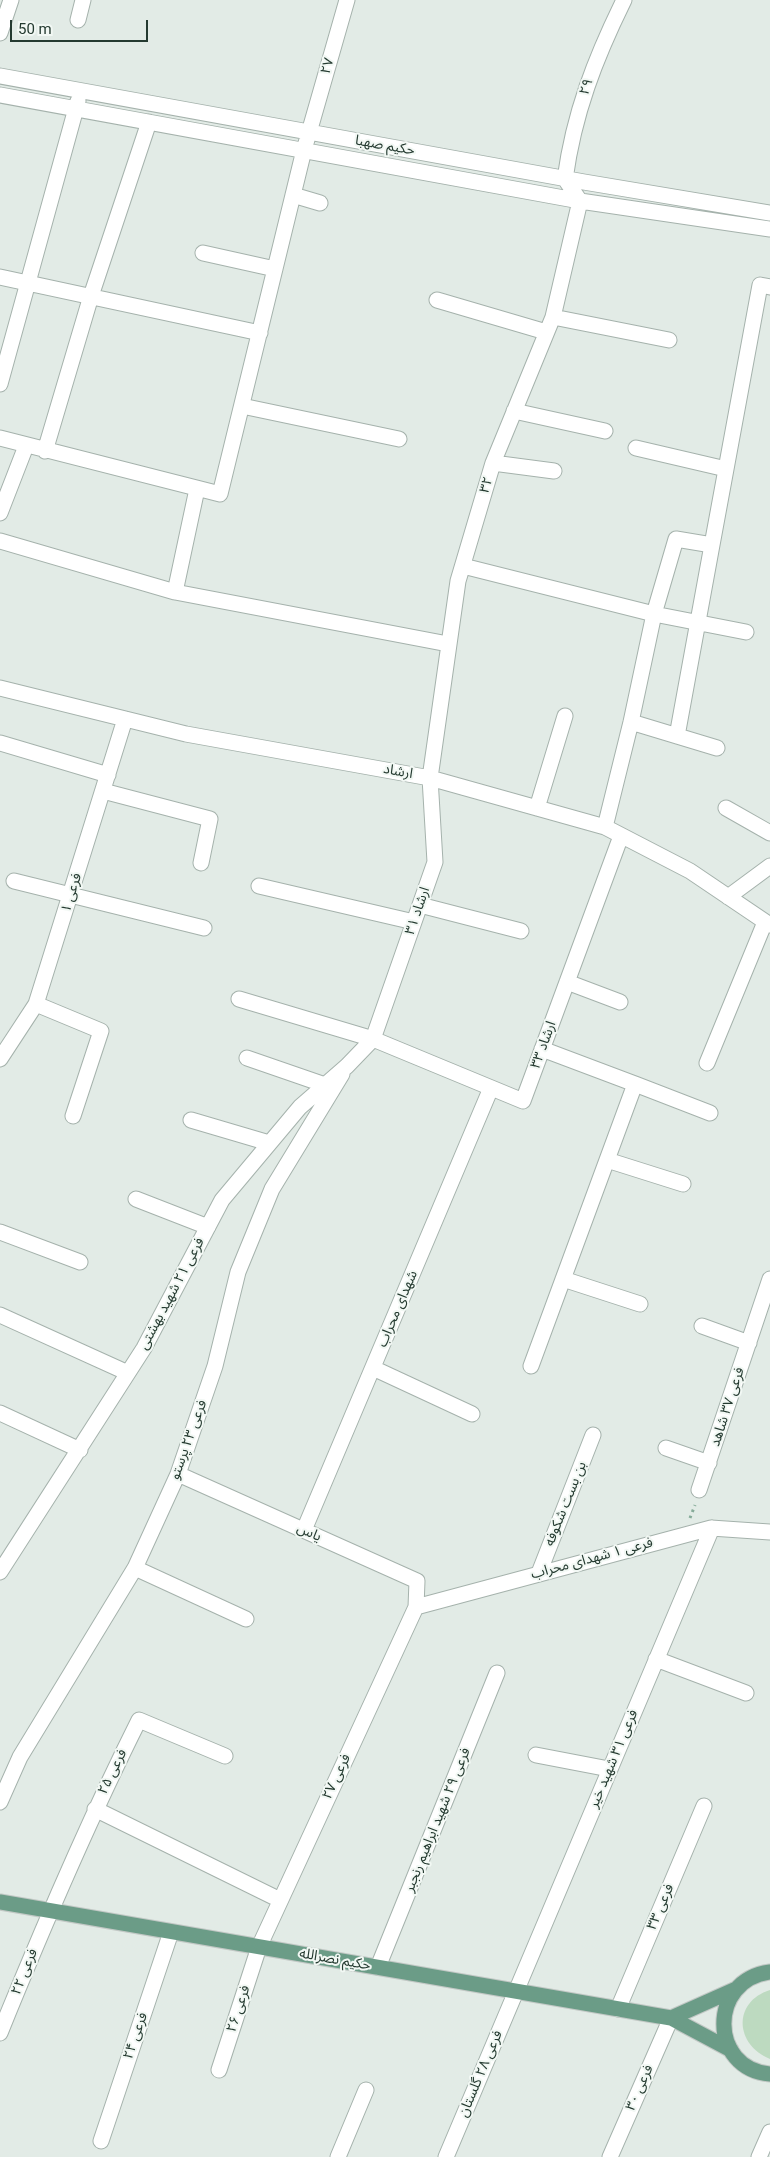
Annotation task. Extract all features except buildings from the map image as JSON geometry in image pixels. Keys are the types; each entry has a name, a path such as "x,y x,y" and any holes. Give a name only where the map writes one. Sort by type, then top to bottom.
{"main road":[{"name":"حکیم نصرالله","path":"0,1902 670,2018 731,2050 753,2070 770,2074"},
{"path":"731,2050 725,2038 724,2019 728,2000 747,1979 760,1973 770,1972"},
{"path":"670,2018 736,1989"}],"street":[{"path":"0,32 11,0"},
{"path":"78,20 83,0"},
{"name":"۲۷","path":"197,488 220,494 304,150 347,0"},
{"name":"۲۹","path":"565,179 570,139 588,80 624,0"},
{"name":"حکیم صهبا","path":"0,76 565,179 770,214"},
{"path":"0,384 80,91"},
{"name":"حکیم صهبا","path":"0,95 580,201 770,229"},
{"path":"45,451 91,296 149,122"},
{"path":"565,179 580,201"},
{"path":"293,195 320,203"},
{"name":"۳۲","path":"430,778 448,644 462,566 494,463 552,317 580,201"},
{"path":"203,253 275,269"},
{"path":"0,277 260,332"},
{"path":"677,736 760,284 770,287"},
{"path":"437,300 546,332"},
{"path":"552,317 669,340"},
{"path":"242,406 399,438"},
{"path":"514,411 605,431"},
{"path":"0,438 45,451 197,488 174,592"},
{"path":"0,513 26,446"},
{"path":"636,448 726,469"},
{"path":"494,463 554,471"},
{"path":"605,827 631,722 654,614 676,539 712,545"},
{"path":"0,541 174,592 448,644"},
{"path":"462,566 654,614 746,632"},
{"name":"ارشاد","path":"0,688 186,734 430,778 605,827 690,872 767,923"},
{"path":"537,808 565,716"},
{"name":"فرعی ۱","path":"0,1059 36,1004 125,719"},
{"path":"631,722 717,748"},
{"path":"0,744 108,775"},
{"name":"ارشاد ۳۱","path":"373,1039 435,862 430,778"},
{"path":"103,791 210,819 201,863"},
{"path":"726,808 770,833"},
{"name":"ارشاد ۳۳","path":"239,999 373,1039 523,1101 621,836"},
{"path":"728,897 770,866"},
{"path":"14,881 204,928"},
{"path":"260,886 414,922"},
{"path":"420,905 521,931"},
{"path":"707,1063 767,923"},
{"path":"567,982 620,1002"},
{"path":"36,1004 101,1031 73,1116"},
{"name":"فرعی ۲۱ شهید بهشتی","path":"0,1572 6,1552 80,1450 144,1348 222,1200 300,1107 330,1087 373,1039"},
{"path":"542,1049 710,1113"},
{"path":"247,1058 330,1087"},
{"path":"530,1366 635,1084"},
{"name":"فرعی ۲۳ پرستو","path":"0,1802 20,1757 135,1568 178,1474 215,1366 238,1272 272,1189 330,1087"},
{"name":"شهدای محراب","path":"304,1530 491,1088"},
{"path":"191,1120 269,1143"},
{"path":"607,1160 683,1184"},
{"path":"136,1199 208,1227"},
{"path":"0,1232 80,1262"},
{"path":"563,1279 640,1304"},
{"name":"فرعی ۳۷ شاهد","path":"699,1490 770,1279"},
{"path":"0,1315 128,1373"},
{"path":"702,1326 749,1343"},
{"path":"373,1368 472,1414"},
{"path":"0,1412 80,1450"},
{"name":"بن بست شکوفه","path":"539,1572 593,1436"},
{"path":"666,1448 709,1463"},
{"name":"یاس","path":"178,1474 417,1581 416,1607"},
{"name":"فرعی ۱ شهدای محراب","path":"416,1607 539,1572 712,1528 770,1532"},
{"name":"فرعی ۳۱ شهید خیر","path":"517,1991 712,1528"},
{"path":"135,1568 246,1618"},
{"name":"فرعی ۲۷","path":"259,1947 416,1607"},
{"path":"656,1660 746,1693"},
{"name":"فرعی ۲۹ شهید ابراهیم رنجبر","path":"378,1967 497,1673"},
{"name":"فرعی ۲۵","path":"50,1911 95,1809 139,1720 225,1756"},
{"path":"536,1755 609,1770"},
{"name":"فرعی ۳۳","path":"618,2009 704,1806"},
{"path":"95,1809 280,1900"},
{"name":"فرعی ۲۲","path":"0,2033 50,1911"},
{"name":"فرعی ۲۴","path":"101,2141 171,1932"},
{"name":"فرعی ۲۶","path":"218,2070 259,1947"},
{"name":"فرعی ۲۸ گلستان","path":"446,2157 517,1991"},
{"name":"فرعی ۳۰","path":"610,2157 670,2018"},
{"path":"338,2157 366,2090"},
{"path":"759,2157 770,2132"}],"path":[{"path":"685,1534 699,1490"}],"green space":[{"path":"770,1990 770,2059 758,2053 750,2044 743,2024 744,2013 749,2004 758,1996"}]}
